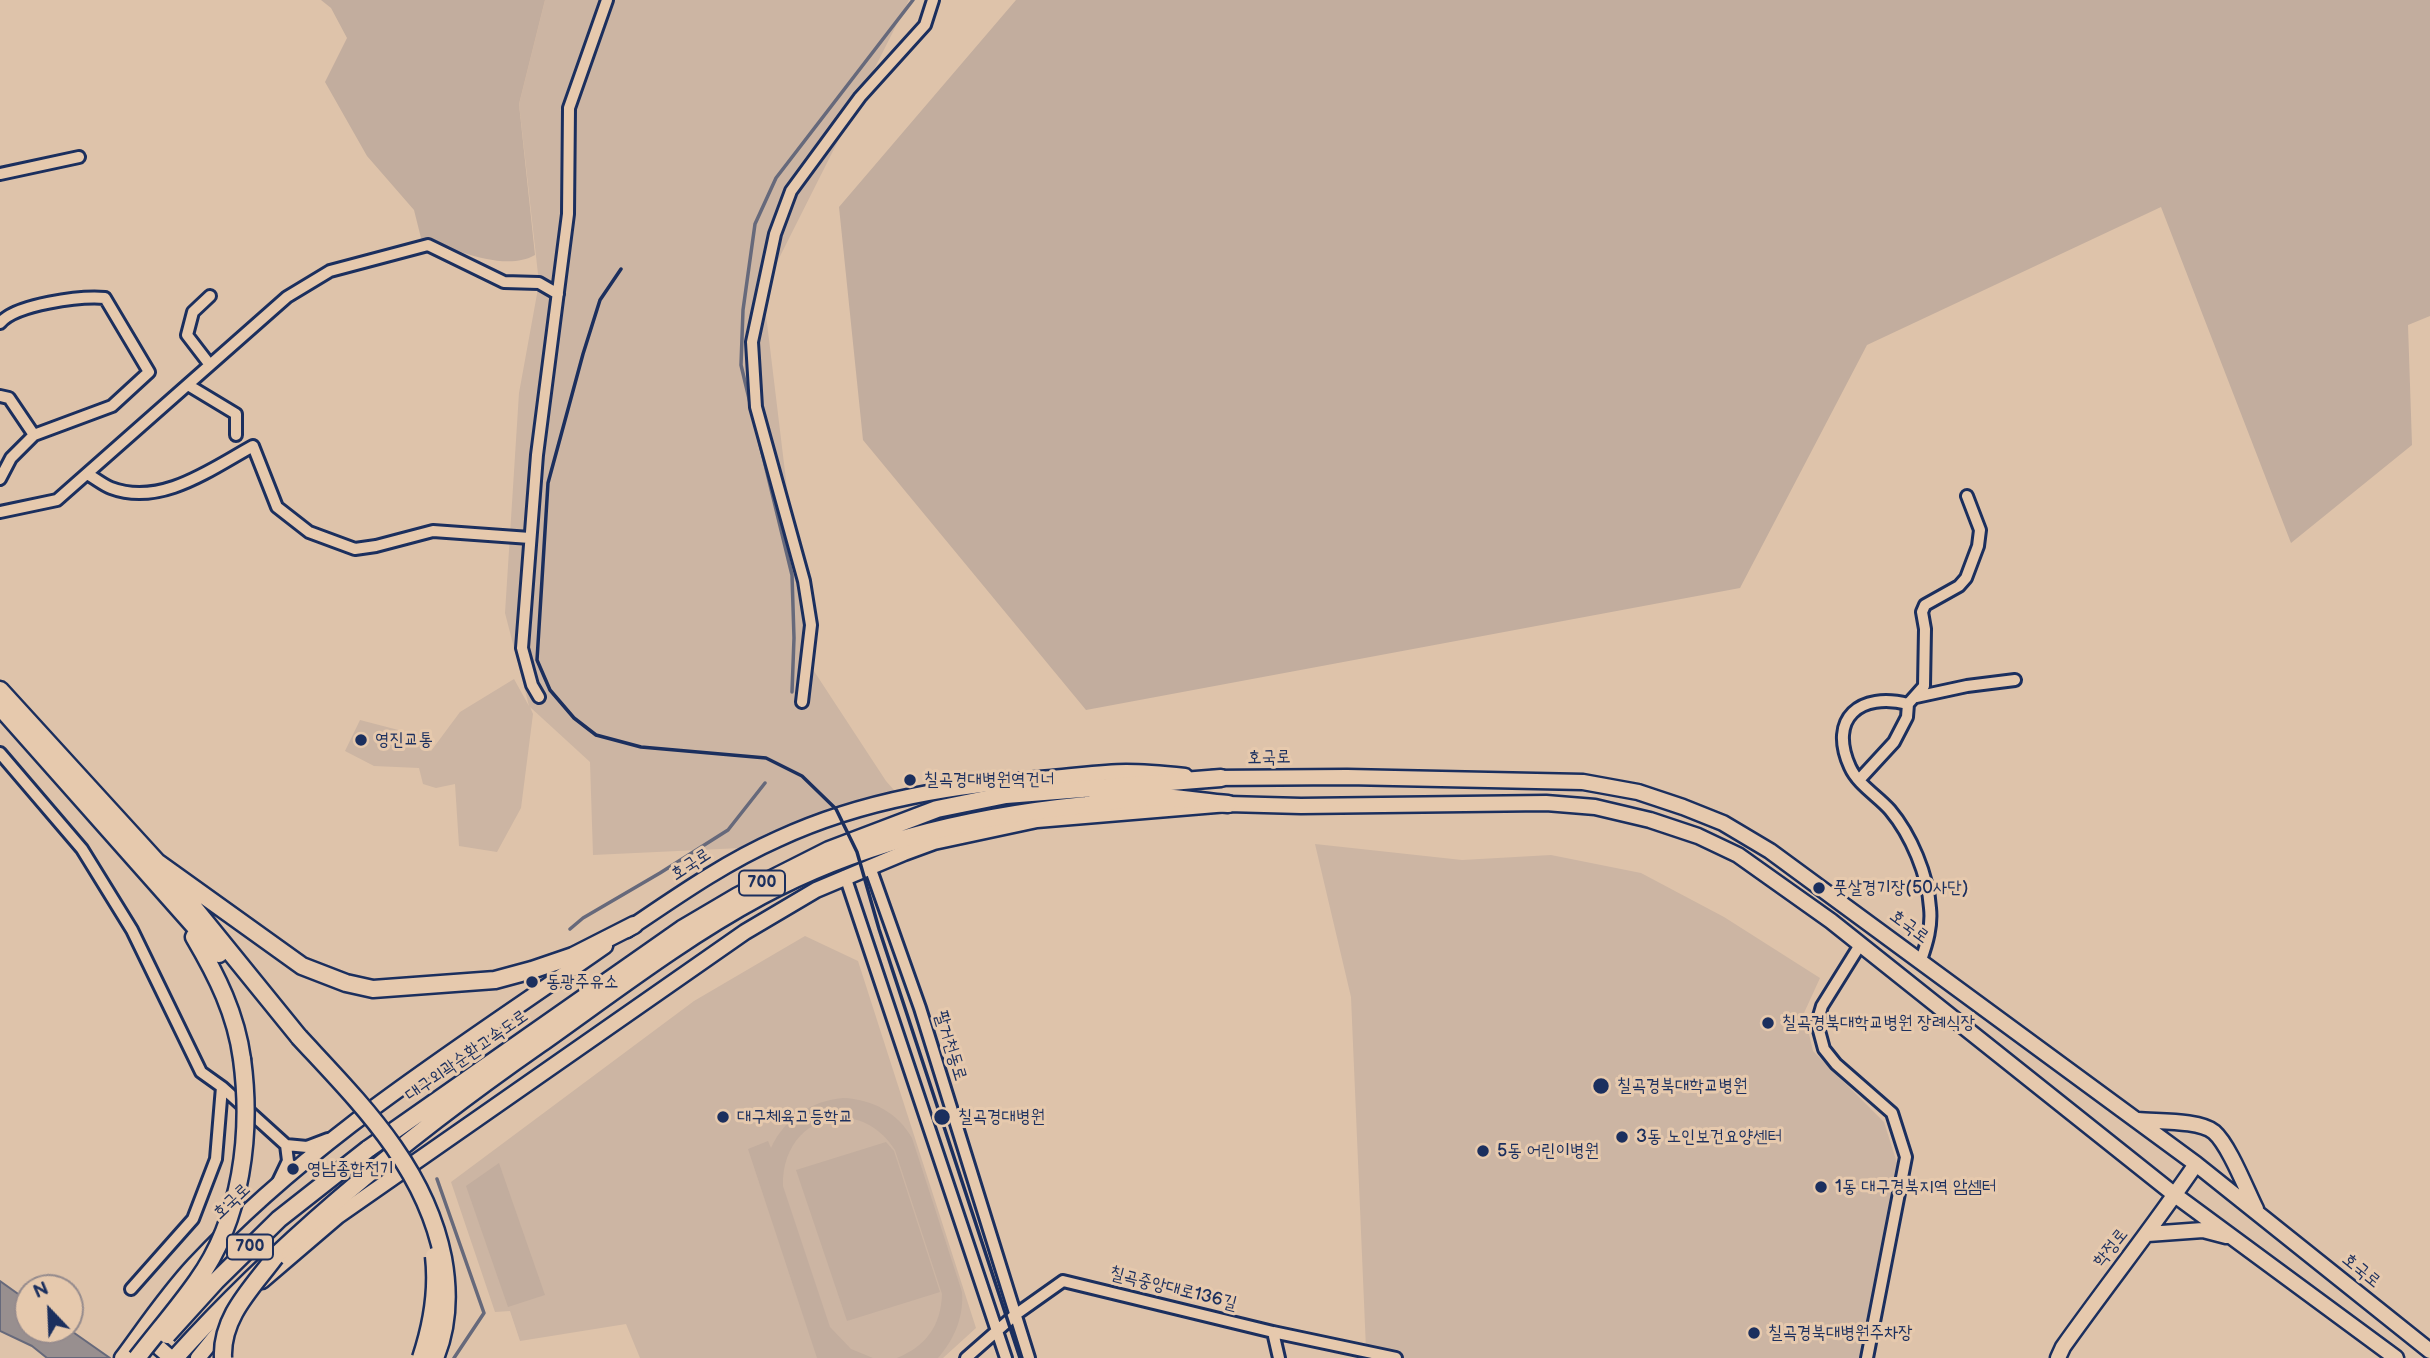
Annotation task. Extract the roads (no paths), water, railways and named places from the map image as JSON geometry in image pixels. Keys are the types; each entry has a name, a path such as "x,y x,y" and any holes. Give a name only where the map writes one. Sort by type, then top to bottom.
{"highway":[{"path":"0,690 157,862 296,1039 394,1158 416,1194 434,1258 432,1320 421,1358"},
{"path":"0,707 296,1039 345,1087 393,1145 418,1183 430,1209 446,1278 444,1322 435,1358"},
{"name":"대구외곽순환고속도로","path":"146,1358 198,1300 279,1219 368,1149 682,929 738,896 829,850 937,809 1006,795 1221,778"},
{"name":"대구외곽순환고속도로","path":"173,1358 313,1219 439,1116 679,947 762,895 877,847 912,836 1021,811 1159,797 1228,804"},
{"path":"157,862 302,966 346,983 373,989 495,980 573,956 634,925"},
{"path":"137,1358 198,1280 220,1241 238,1181 246,1124 242,1059 234,1018 209,963 193,936 140,864"},
{"path":"223,1358 223,1338 231,1315 275,1256"}],"main road":[{"name":"호국로","path":"122,1358 194,1265 272,1191 351,1125 712,873 779,838 876,804 1014,780 1125,772 1221,778 1347,777 1583,782 1638,792 1723,823 1770,850 2137,1119 2430,1351"},
{"path":"198,1358 257,1285 338,1216 745,932 778,911 845,876 934,842 989,828 1037,820 1228,804 1301,806 1546,803 1595,807 1650,820 1698,836 1738,855 1831,921 2175,1195 2396,1358"},
{"path":"2137,1119 2190,1124 2213,1131 2229,1154 2259,1214"},
{"name":"학정로","path":"2058,1358 2110,1280 2148,1234 2196,1164"},
{"path":"2148,1234 2203,1230 2220,1233 2244,1245"},
{"path":"155,1313 153,1335 156,1345 173,1358"}],"street":[{"path":"539,697 532,685 522,648 537,455 568,214 569,108 607,0"},
{"path":"802,702 811,625 804,580 756,407 752,342 775,234 791,191 860,97 925,26 933,0"},
{"path":"0,174 79,157"},
{"path":"0,512 57,500 287,297 330,271 428,245 504,282 538,283 558,294"},
{"path":"0,323 6,316 59,300 88,296 105,298 149,372 112,406 34,435 11,458 0,479"},
{"path":"210,296 193,312 187,335 210,365"},
{"path":"188,385 236,414 236,435"},
{"path":"0,396 9,398 34,435"},
{"path":"87,474 111,488 142,493 176,488 253,446 277,507 309,532 355,549 433,531 530,538"},
{"path":"1859,780 1894,742 1912,701 1924,686 1925,629 1922,612 1926,605 1959,586 1966,578 1978,546 1980,530 1967,496"},
{"path":"1921,960 1928,937 1930,909 1927,886 1904,830 1891,811 1850,768 1842,739 1846,722 1857,709 1874,701 1912,701 1967,686 2015,680"},
{"path":"0,753 82,849 132,930 201,1072 222,1087 286,1145 307,1147 322,1142 351,1125"},
{"name":"팔거천동로","path":"870,867 920,1008 1029,1358"},
{"path":"845,876 1006,1358"},
{"path":"1860,945 1822,1006 1817,1023 1824,1049 1836,1065 1892,1112 1906,1157 1867,1358"},
{"path":"131,1289 194,1219 216,1159 222,1087"},
{"path":"272,1191 282,1177 288,1161 286,1145"},
{"name":"칠곡중앙대로136길","path":"966,1358 1015,1315 1063,1281 1273,1332 1396,1358"},
{"path":"1273,1332 1279,1358"}],"waterway":[{"path":"751,407 741,365 743,310 755,224 776,178 913,0"},
{"path":"753,415 792,575 792,692"},
{"path":"570,929 583,918 728,830 765,783"},
{"path":"437,1179 484,1313 454,1358"}],"railway":[{"path":"621,269 600,300 548,483 537,660 550,690 574,718 596,735 641,747 766,758 802,776 836,809 857,852 879,929 1020,1358"}],"place":[{"name":"영진교통","path":"361,740"},
{"name":"칠곡경대병원역건너","path":"910,780"},
{"name":"풋살경기장(50사단)","path":"1819,888"},
{"name":"동광주유소","path":"532,982"},
{"name":"칠곡경북대학교병원 장례식장","path":"1768,1023"},
{"name":"칠곡경북대학교병원","path":"1601,1086"},
{"name":"대구체육고등학교","path":"723,1117"},
{"name":"칠곡경대병원","path":"942,1117"},
{"name":"3동 노인보건요양센터","path":"1622,1137"},
{"name":"5동 어린이병원","path":"1483,1151"},
{"name":"영남종합전기","path":"293,1169"},
{"name":"1동 대구경북지역 암셈터","path":"1821,1187"},
{"name":"칠곡경북대병원주차장","path":"1754,1333"}]}
